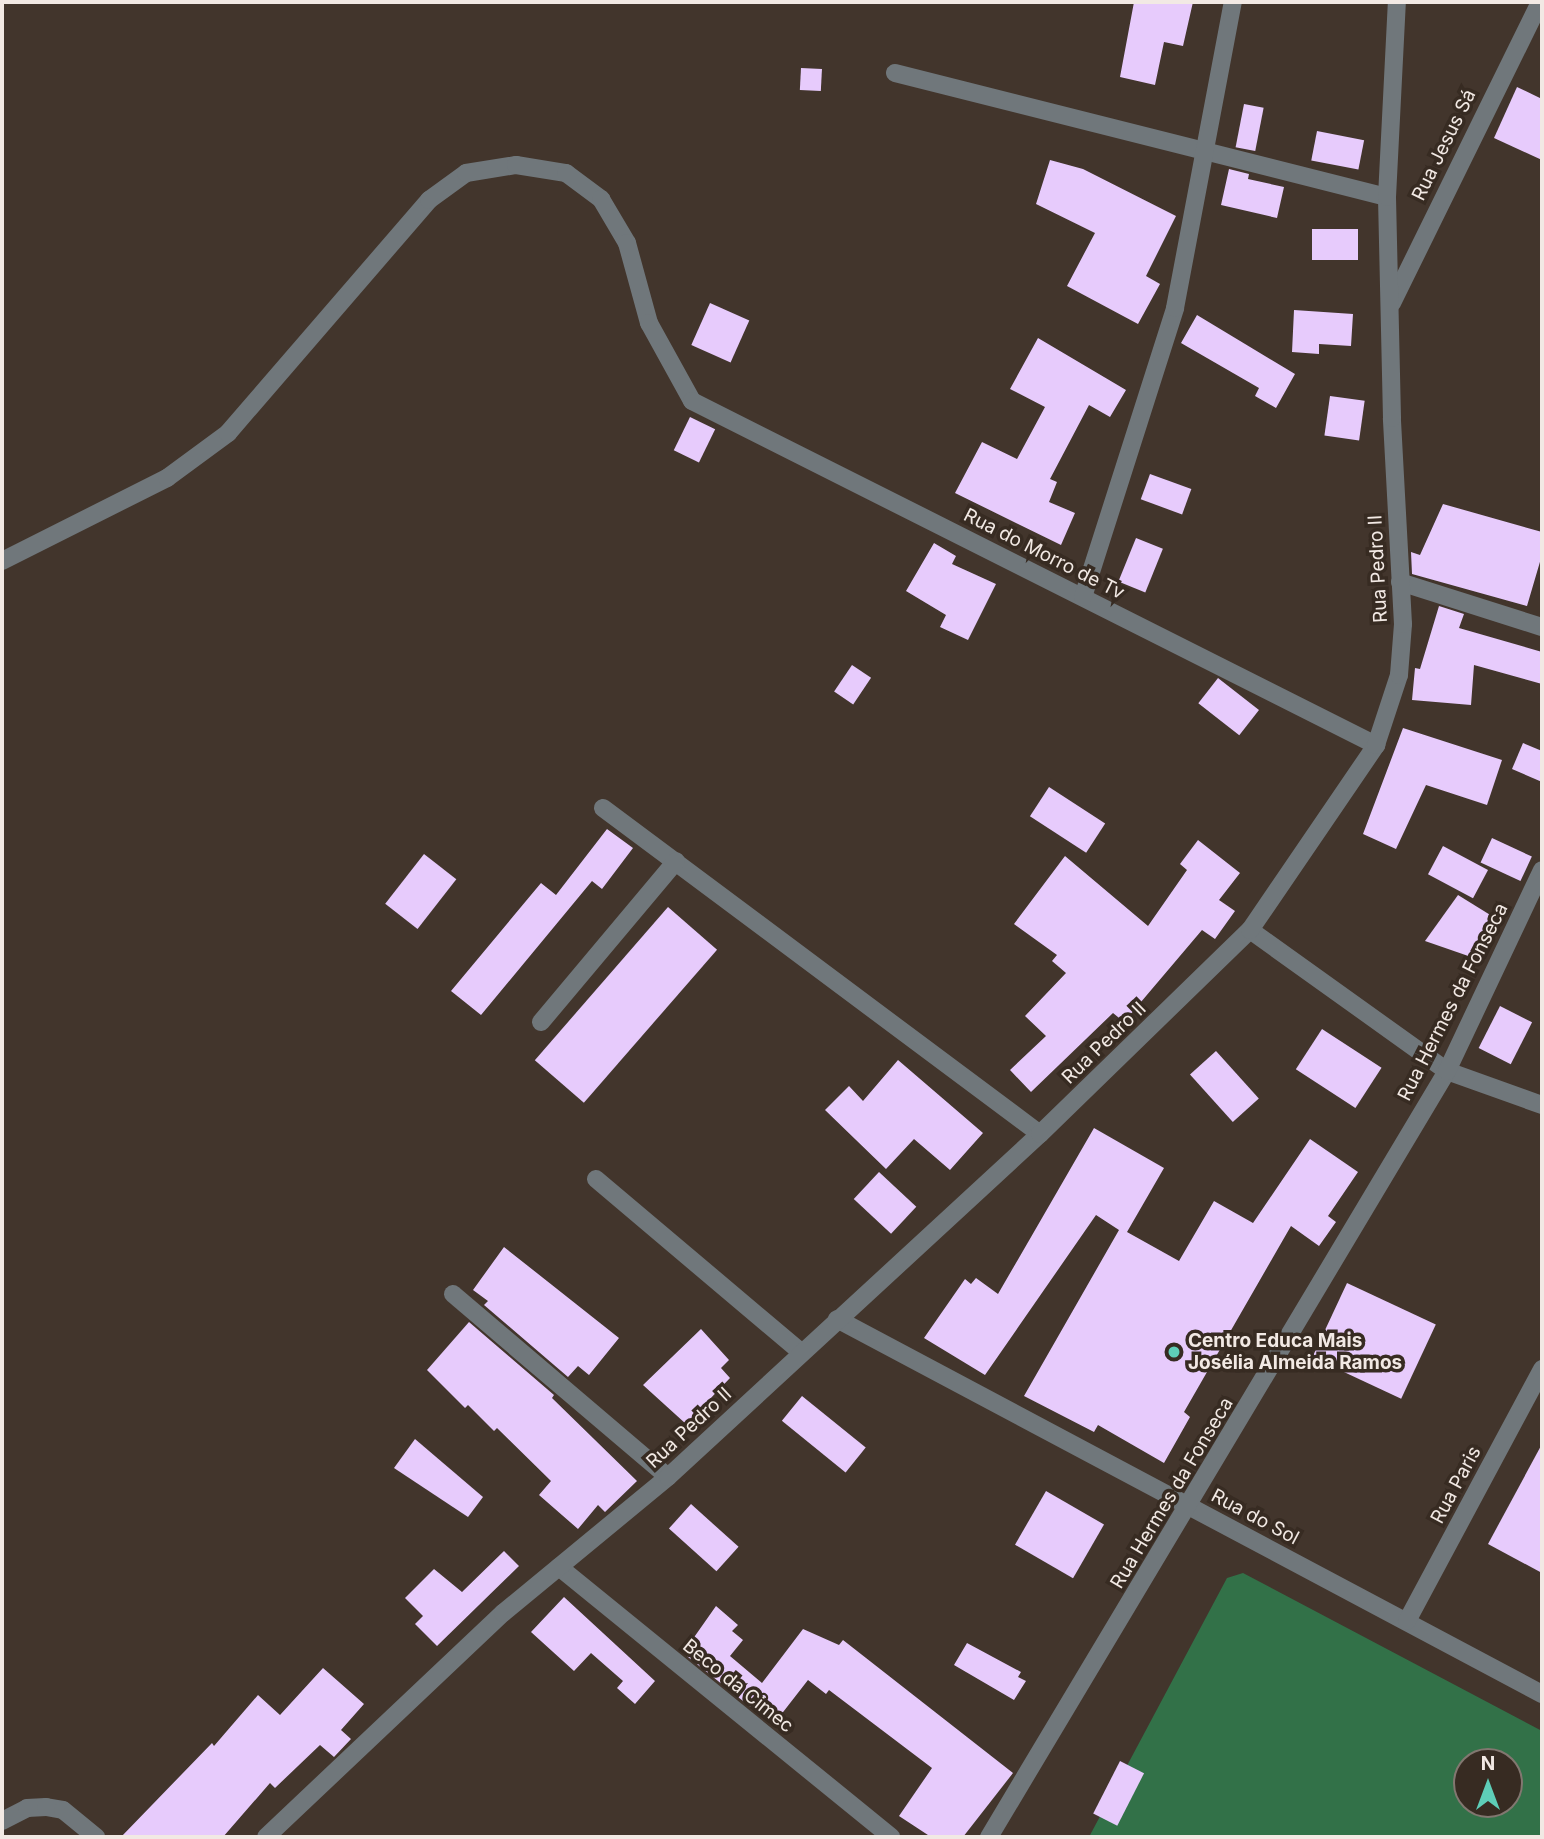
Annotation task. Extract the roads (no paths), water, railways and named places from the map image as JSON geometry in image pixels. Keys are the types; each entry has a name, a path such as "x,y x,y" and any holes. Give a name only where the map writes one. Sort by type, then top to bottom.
{"street":[{"path":"1083,597 1175,308 1233,2"},
{"name":"Rua Pedro II","path":"266,1837 503,1613 668,1477 1040,1134 1250,930 1376,745 1399,675 1400,582 1387,197 1397,2"},
{"name":"Rua Jesus Sá","path":"1390,308 1540,2"},
{"path":"895,73 1207,149 1387,197"},
{"name":"Rua do Morro de Tv","path":"2,561 167,478 228,433 429,200 466,173 516,165 566,173 601,199 627,243 649,323 692,401 1376,745"},
{"path":"1400,582 1542,627"},
{"path":"603,808 1040,1134"},
{"path":"541,1022 676,861"},
{"name":"Rua Hermes da Fonseca","path":"989,1837 1189,1507 1447,1071 1542,870"},
{"path":"1250,930 1447,1071 1542,1105"},
{"path":"596,1179 801,1352"},
{"path":"453,1294 668,1477"},
{"name":"Rua do Sol","path":"837,1319 1542,1694"},
{"name":"Rua Paris","path":"1407,1622 1542,1369"},
{"name":"Beco da Cimec","path":"559,1567 891,1837"},
{"path":"2,1821 27,1808 63,1810 96,1837"}],"place":[{"name":"Centro Educa Mais Josélia Almeida Ramos","path":"1174,1352"}]}
